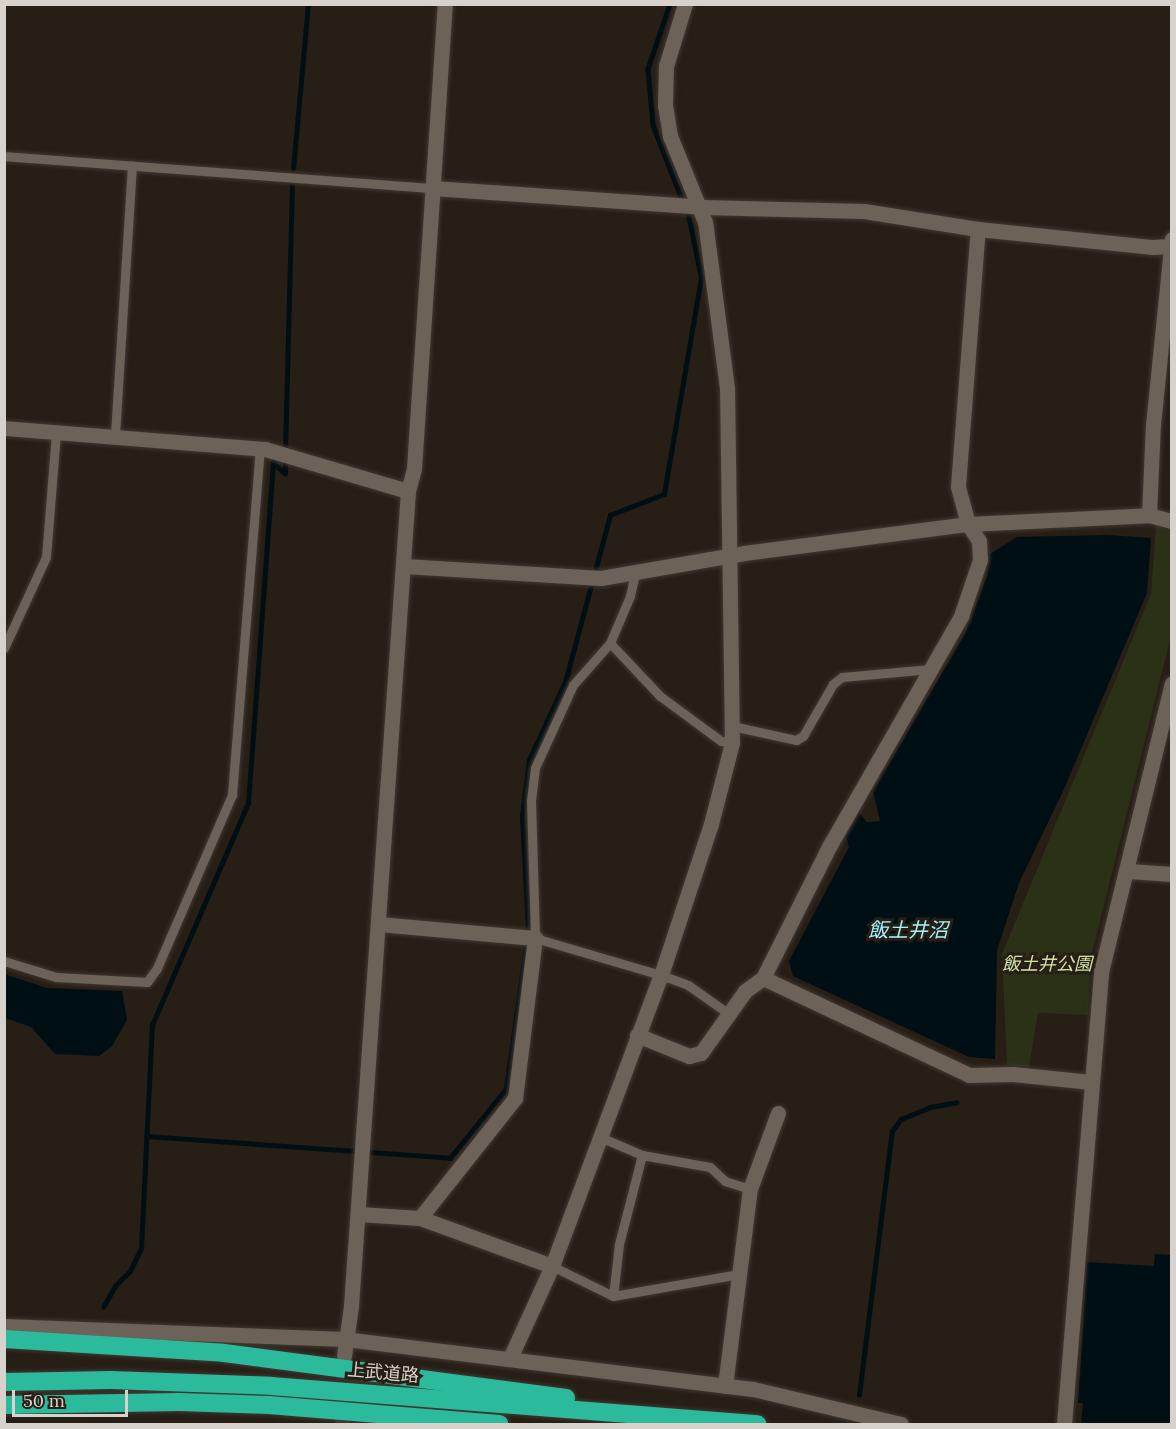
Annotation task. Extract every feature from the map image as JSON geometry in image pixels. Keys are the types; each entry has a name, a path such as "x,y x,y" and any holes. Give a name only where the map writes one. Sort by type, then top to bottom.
{"highway":[{"path":"4,1339 224,1353 432,1378 728,1422"},
{"name":"上武道路","path":"4,1382 111,1380 271,1386 758,1425"},
{"path":"4,1405 236,1404 499,1425"}],"street":[{"path":"344,1356 358,1214 408,491 414,468 445,4"},
{"path":"510,1358 552,1266 661,975 711,824 732,743 727,388 702,207 670,136 665,106 666,66 685,4"},
{"path":"433,188 702,207 864,211 978,229 1153,248 1171,246"},
{"path":"637,1035 689,1056 701,1053 745,992 763,978 830,845 961,616 975,582 979,542 968,524 958,486 978,229"},
{"path":"1149,515 1153,426 1172,239"},
{"path":"4,428 260,448 408,491"},
{"path":"404,566 584,578 635,574 731,557 968,524 1149,515 1172,521"},
{"path":"1064,1425 1101,972 1128,871 1172,684"},
{"path":"1128,871 1172,874"},
{"path":"378,924 535,938 515,1098 420,1218"},
{"path":"763,978 969,1076 1013,1074 1091,1082"},
{"path":"725,1386 750,1189 778,1113"},
{"path":"358,1214 420,1218 552,1266"},
{"path":"4,1326 345,1339 725,1386 901,1425"}],"lane":[{"path":"4,156 433,188"},
{"path":"115,435 132,166"},
{"path":"4,648 46,557 56,432"},
{"path":"4,961 56,977 147,982 158,968 232,795 260,448"},
{"path":"635,574 630,596 610,643 573,686 535,768 531,801 535,938 688,985 729,1014"},
{"path":"610,643 660,696 721,741 732,743"},
{"path":"732,726 796,740 803,736 833,684 842,677 931,669"},
{"path":"600,1137 642,1155 710,1167 725,1181 750,1189"},
{"path":"613,1296 619,1244 642,1155"},
{"path":"552,1266 613,1296 739,1274"}],"green space":[{"name":"飯土井公園","path":"1156,526 1171,532 1170,640 1091,957 1088,1015 1038,1013 1029,1067 1007,1065 1002,954 1151,594"}],"water":[{"name":"飯土井沼","path":"1106,535 1151,538 1147,593 1064,789 1019,883 997,950 995,1059 969,1057 793,976 789,961 849,847 846,837 859,813 867,822 880,821 873,791 965,634 987,576 990,554 1017,537"},
{"path":"4,974 47,988 122,991 127,1020 112,1046 99,1056 55,1054 31,1027 5,1018"},
{"path":"1155,1254 1171,1255 1171,1424 1081,1424 1083,1403 1078,1403 1087,1262 1154,1266"}],"waterway":[{"path":"293,169 308,4"},
{"path":"670,4 648,69 653,125 683,202"},
{"path":"285,451 292,186"},
{"path":"146,1136 450,1158 506,1089 528,928 522,816 529,760 565,682 610,515 664,494 701,278 687,210"},
{"path":"103,1307 115,1286 130,1271 141,1248 152,1025 248,803 273,463 285,473 285,459"},
{"path":"859,1395 892,1131 901,1119 930,1107 957,1102"}],"tunnel":[{"path":"343,1424 344,1359"}]}
